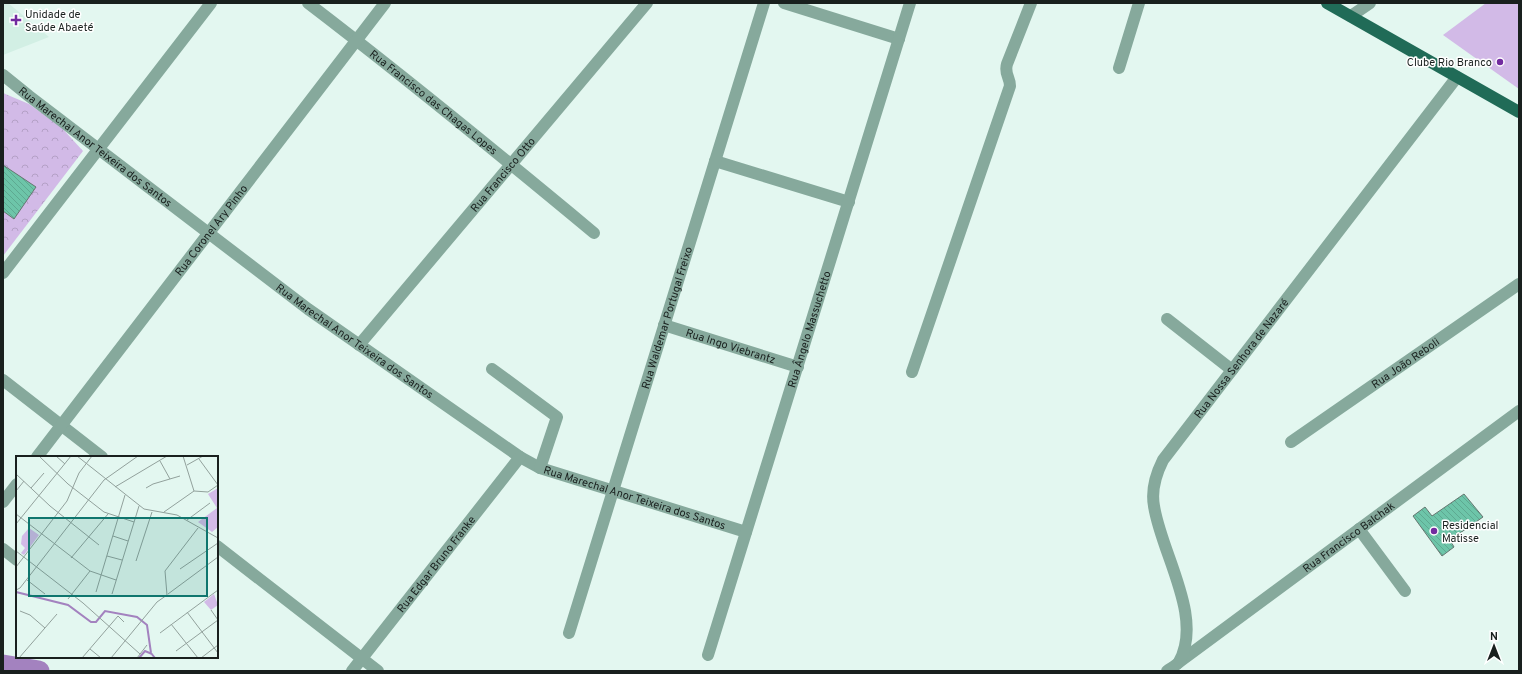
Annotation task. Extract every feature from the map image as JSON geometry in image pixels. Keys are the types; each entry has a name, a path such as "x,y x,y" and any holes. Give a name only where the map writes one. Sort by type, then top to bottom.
{"main road":[{"path":"1327,3 1519,112"}],"street":[{"path":"3,273 211,3"},
{"name":"Rua Francisco das Chagas Lopes","path":"308,3 357,40 594,233"},
{"name":"Rua Coronel Ary Pinho","path":"38,456 385,3"},
{"name":"Rua Francisco Otto","path":"359,345 647,3"},
{"name":"Rua Waldemar Portugal Freixo","path":"569,633 764,3"},
{"path":"784,3 899,39"},
{"name":"Rua Ângelo Massuchetto","path":"708,655 910,3"},
{"path":"912,372 1010,86 1010,81 1005,70 1031,3"},
{"path":"1119,68 1139,3"},
{"path":"1351,16 1370,3"},
{"name":"Rua Nossa Senhora de Nazaré","path":"1178,663 1184,647 1187,630 1187,617 1153,506 1153,491 1156,474 1171,448 1457,77"},
{"name":"Rua Marechal Anor Teixeira dos Santos","path":"4,78 359,345 520,457 540,468 746,532"},
{"path":"715,160 849,202"},
{"name":"Rua João Reboli","path":"1292,442 1519,284"},
{"path":"1167,319 1232,370"},
{"name":"Rua Ingo Viebrantz","path":"664,326 798,367"},
{"path":"492,369 557,417 540,468"},
{"path":"3,380 101,456"},
{"name":"Rua Francisco Balchak","path":"1178,663 1519,411"},
{"name":"Rua Edgar Bruno Franke","path":"352,671 520,457"},
{"path":"3,502 16,485"},
{"path":"1359,529 1405,591"},
{"path":"218,547 378,671"},
{"path":"3,549 16,559"},
{"path":"1167,671 1178,663"}],"shaded area":[{"name":"Unidade de Saúde Abaeté","path":"3,3 8,3 49,37 3,55"}],"green space":[{"name":"Clube Rio Branco","path":"1486,3 1519,3 1519,89 1443,35"},
{"path":"3,93 29,104 61,127 83,151 3,256"}],"building":[{"path":"3,165 36,187 14,219 3,211"},
{"path":"1464,494 1483,517 1450,540 1454,547 1442,556 1413,516 1425,507 1432,516"}],"waterway":[{"path":"3,665 39,671"}],"place":[{"name":"Unidade de Saúde Abaeté","path":"16,20"},
{"name":"Clube Rio Branco","path":"1500,62"},
{"name":"Residencial Matisse","path":"1434,531"}]}
